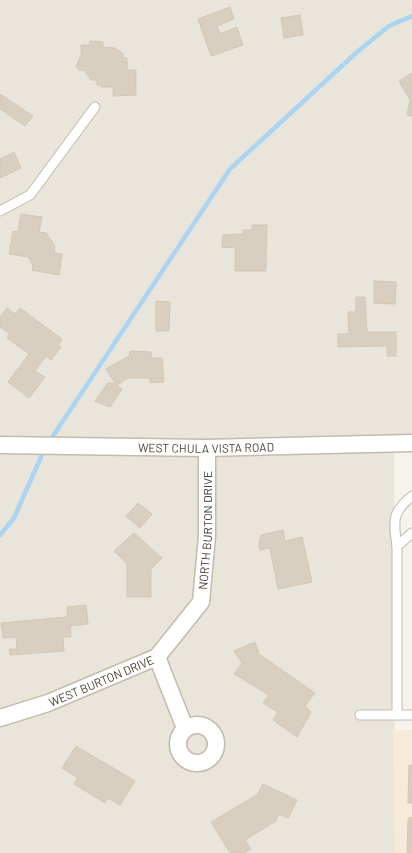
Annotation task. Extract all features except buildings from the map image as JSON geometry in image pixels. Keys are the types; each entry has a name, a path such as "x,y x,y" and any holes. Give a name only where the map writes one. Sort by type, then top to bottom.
{"street":[{"name":"WEST CHULA VISTA ROAD","path":"0,445 207,448 412,443"},
{"name":"NORTH BURTON DRIVE","path":"157,657 201,602 207,536 207,448"},
{"name":"WEST BURTON DRIVE","path":"0,718 48,704 157,657 185,728"}],"lane":[{"path":"0,211 30,195 95,107"},
{"path":"397,715 397,546 394,526 399,507 412,496"},
{"path":"397,546 412,534"},
{"path":"360,716 412,715"}],"shaded area":[{"path":"0,0 412,0 412,434 394,434 395,853 0,853"},
{"path":"393,730 412,730 412,853 395,853"}],"waterway":[{"path":"49,442 230,169 357,52 389,26 412,16"},
{"path":"0,535 14,518 45,448"}]}
